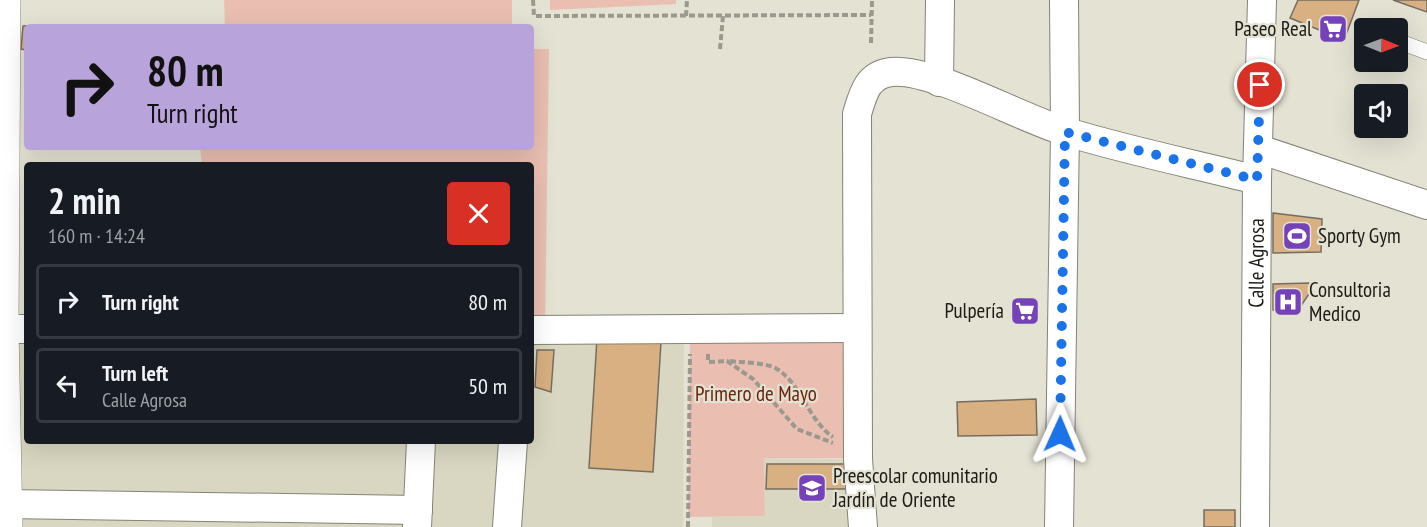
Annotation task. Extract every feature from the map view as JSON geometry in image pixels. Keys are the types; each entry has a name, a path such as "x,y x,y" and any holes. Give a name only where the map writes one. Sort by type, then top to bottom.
{"street":[{"path":"4,0 14,329 5,516 417,519 422,444"},
{"path":"939,82 940,0"},
{"path":"1059,527 1065,132 1064,0"},
{"name":"Calle Agrosa","path":"1255,527 1257,180 1262,0"},
{"path":"863,527 858,454 857,114 866,85 880,75 893,72 939,82 1065,132 1257,180"},
{"path":"1259,148 1427,205"},
{"path":"534,330 858,328"},
{"path":"507,527 513,444"}],"lane":[{"path":"1408,45 1427,52"}],"path":[{"path":"533,0 534,16 871,15"},
{"path":"686,16 687,0"},
{"path":"871,43 872,0"},
{"path":"720,49 723,16"},
{"path":"688,527 690,329"},
{"path":"727,361 753,379 798,429 858,454"},
{"path":"708,362 727,361 775,368 792,383 819,428 858,454"}],"shaded area":[{"path":"684,334 683,527 14,527 9,339 24,339 24,444 534,444 534,335"},
{"name":"Preescolar comunitario Jardín de Oriente","path":"764,458 858,459 860,527 712,527 712,517 765,516"}],"green space":[{"path":"224,0 512,0 512,24 225,24"},
{"path":"550,0 676,0 676,4 550,10"},
{"path":"534,49 549,49 545,329 534,329 534,162 202,162 200,150 534,150"},
{"name":"Primero de Mayo","path":"857,328 855,458 764,458 765,516 688,517 690,329"}],"building":[{"name":"Paseo Real","path":"1298,0 1359,0 1344,40 1290,18"},
{"path":"1393,0 1427,0 1427,12"},
{"path":"24,26 24,50 21,49"},
{"name":"Sporty Gym","path":"1273,213 1322,219 1321,252 1273,253"},
{"name":"Consultoria Medico","path":"1309,283 1309,294 1298,310 1273,310 1273,284"},
{"path":"597,338 661,342 653,472 589,468"},
{"path":"537,350 554,350 551,392 535,387"},
{"path":"1036,399 1037,435 958,436 957,402"},
{"path":"767,464 850,464 850,489 766,489"},
{"path":"1204,510 1235,510 1235,527 1204,527"}],"place":[{"name":"Paseo Real","path":"1333,29"},
{"name":"Sporty Gym","path":"1297,236"},
{"name":"Consultoria Medico","path":"1288,302"},
{"name":"Pulpería","path":"1025,311"},
{"name":"Preescolar comunitario Jardín de Oriente","path":"812,488"}],"route":[{"path":"1060,434 1065,132 1257,180 1260,85"}]}
